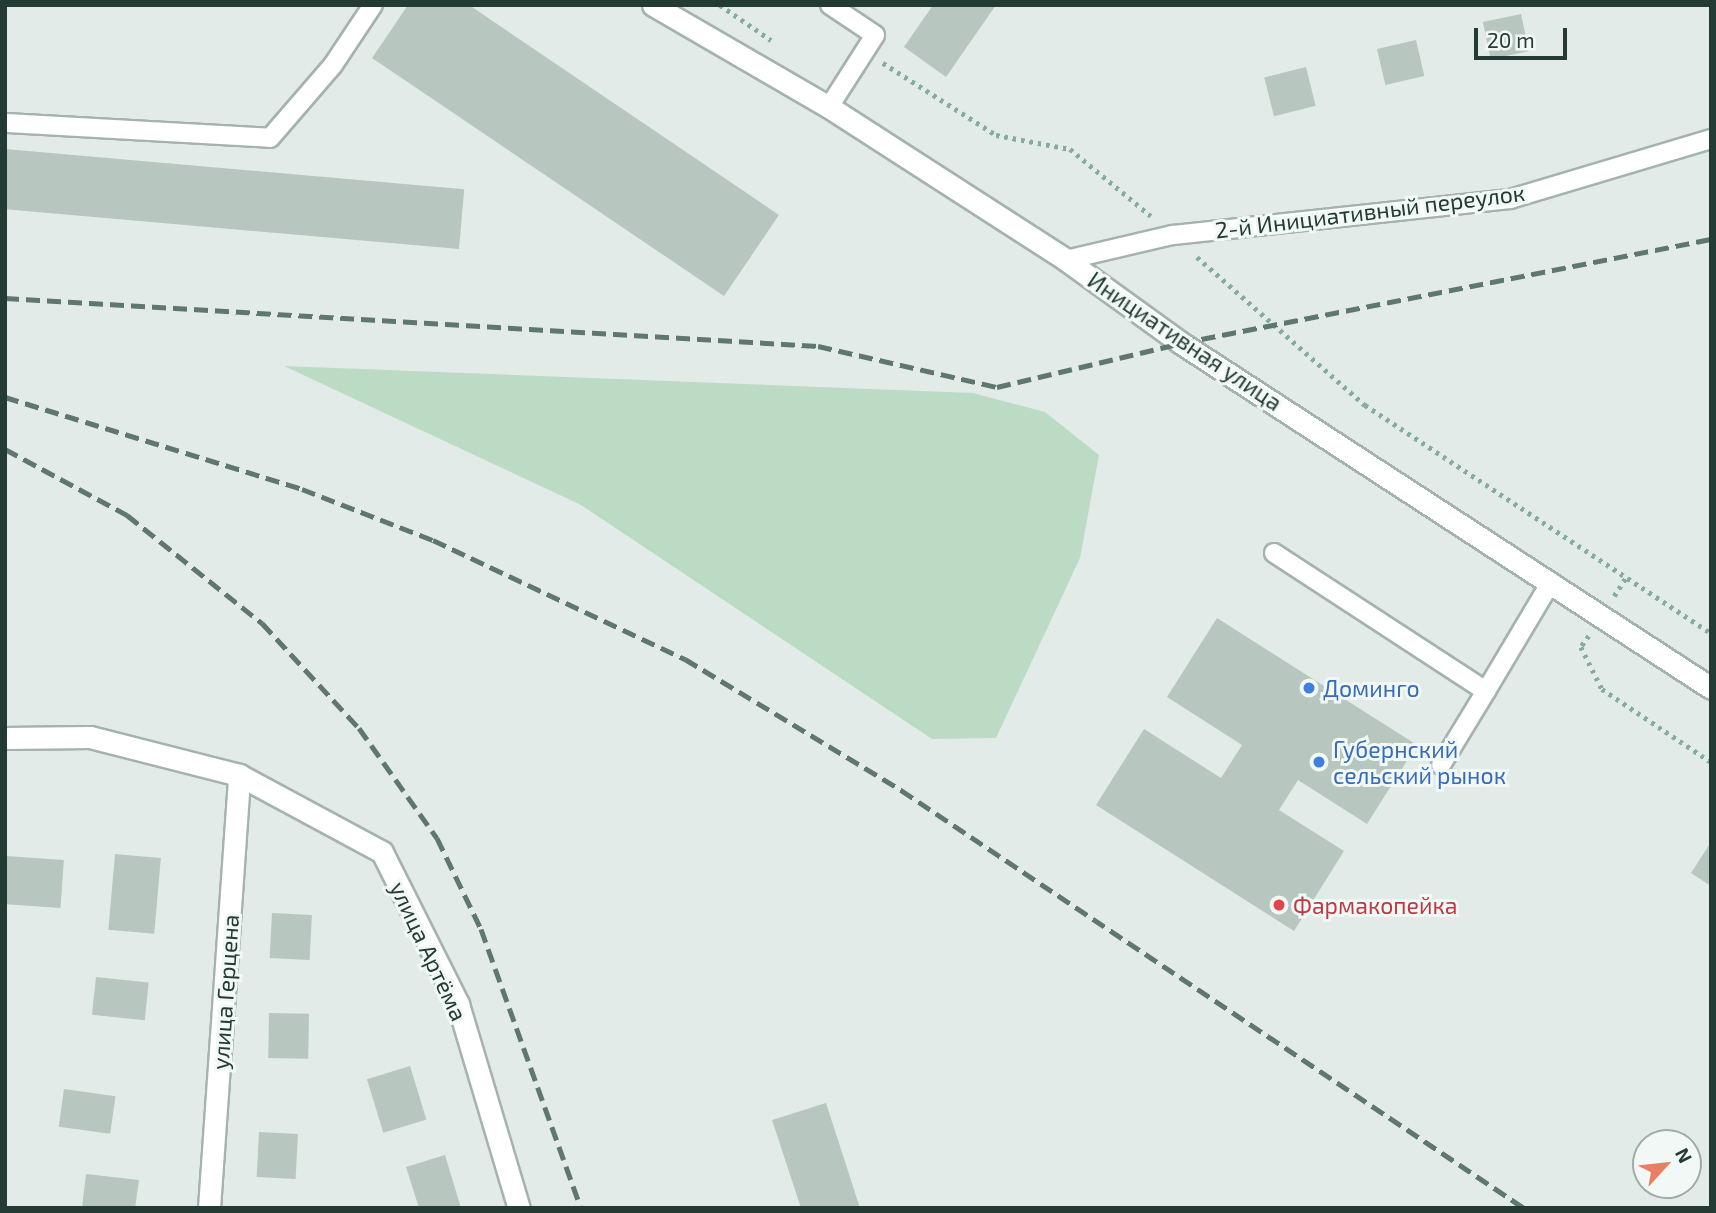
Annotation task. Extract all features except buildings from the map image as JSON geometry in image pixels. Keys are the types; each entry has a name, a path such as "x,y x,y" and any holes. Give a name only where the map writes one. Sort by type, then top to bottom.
{"main road":[{"name":"Инициативная улица","path":"653,5 829,107 1066,260 1181,342 1711,688"},
{"name":"улица Артёма","path":"5,738 90,737 239,775 382,852 458,1004 519,1208"},
{"name":"улица Герцена","path":"209,1208 239,775"}],"lane":[{"path":"5,123 270,138 333,65 373,5"},
{"path":"829,107 875,35 830,5"},
{"name":"2-й Инициативный переулок","path":"1066,260 1173,235 1510,199 1711,139"},
{"path":"1274,553 1486,691"},
{"path":"1441,765 1551,582"}],"path":[{"path":"864,52 996,135 1070,149 1173,235 1268,325 1365,405 1711,633"},
{"path":"1627,576 1581,647 1602,689 1711,762"}],"green space":[{"path":"284,366 973,393 1045,412 1099,455 1080,558 996,738 932,739 581,505"}],"railway":[{"path":"5,298 818,346 997,387 1181,343 1711,239"},
{"path":"5,397 302,489 433,540 685,659 901,790 1524,1208"},
{"path":"5,449 127,515 262,623 359,728 437,838 481,929 581,1208"}],"place":[{"name":"Доминго","path":"1309,688"},
{"name":"Губернский сельский рынок","path":"1319,762"},
{"name":"Фармакопейка","path":"1279,905"}]}
